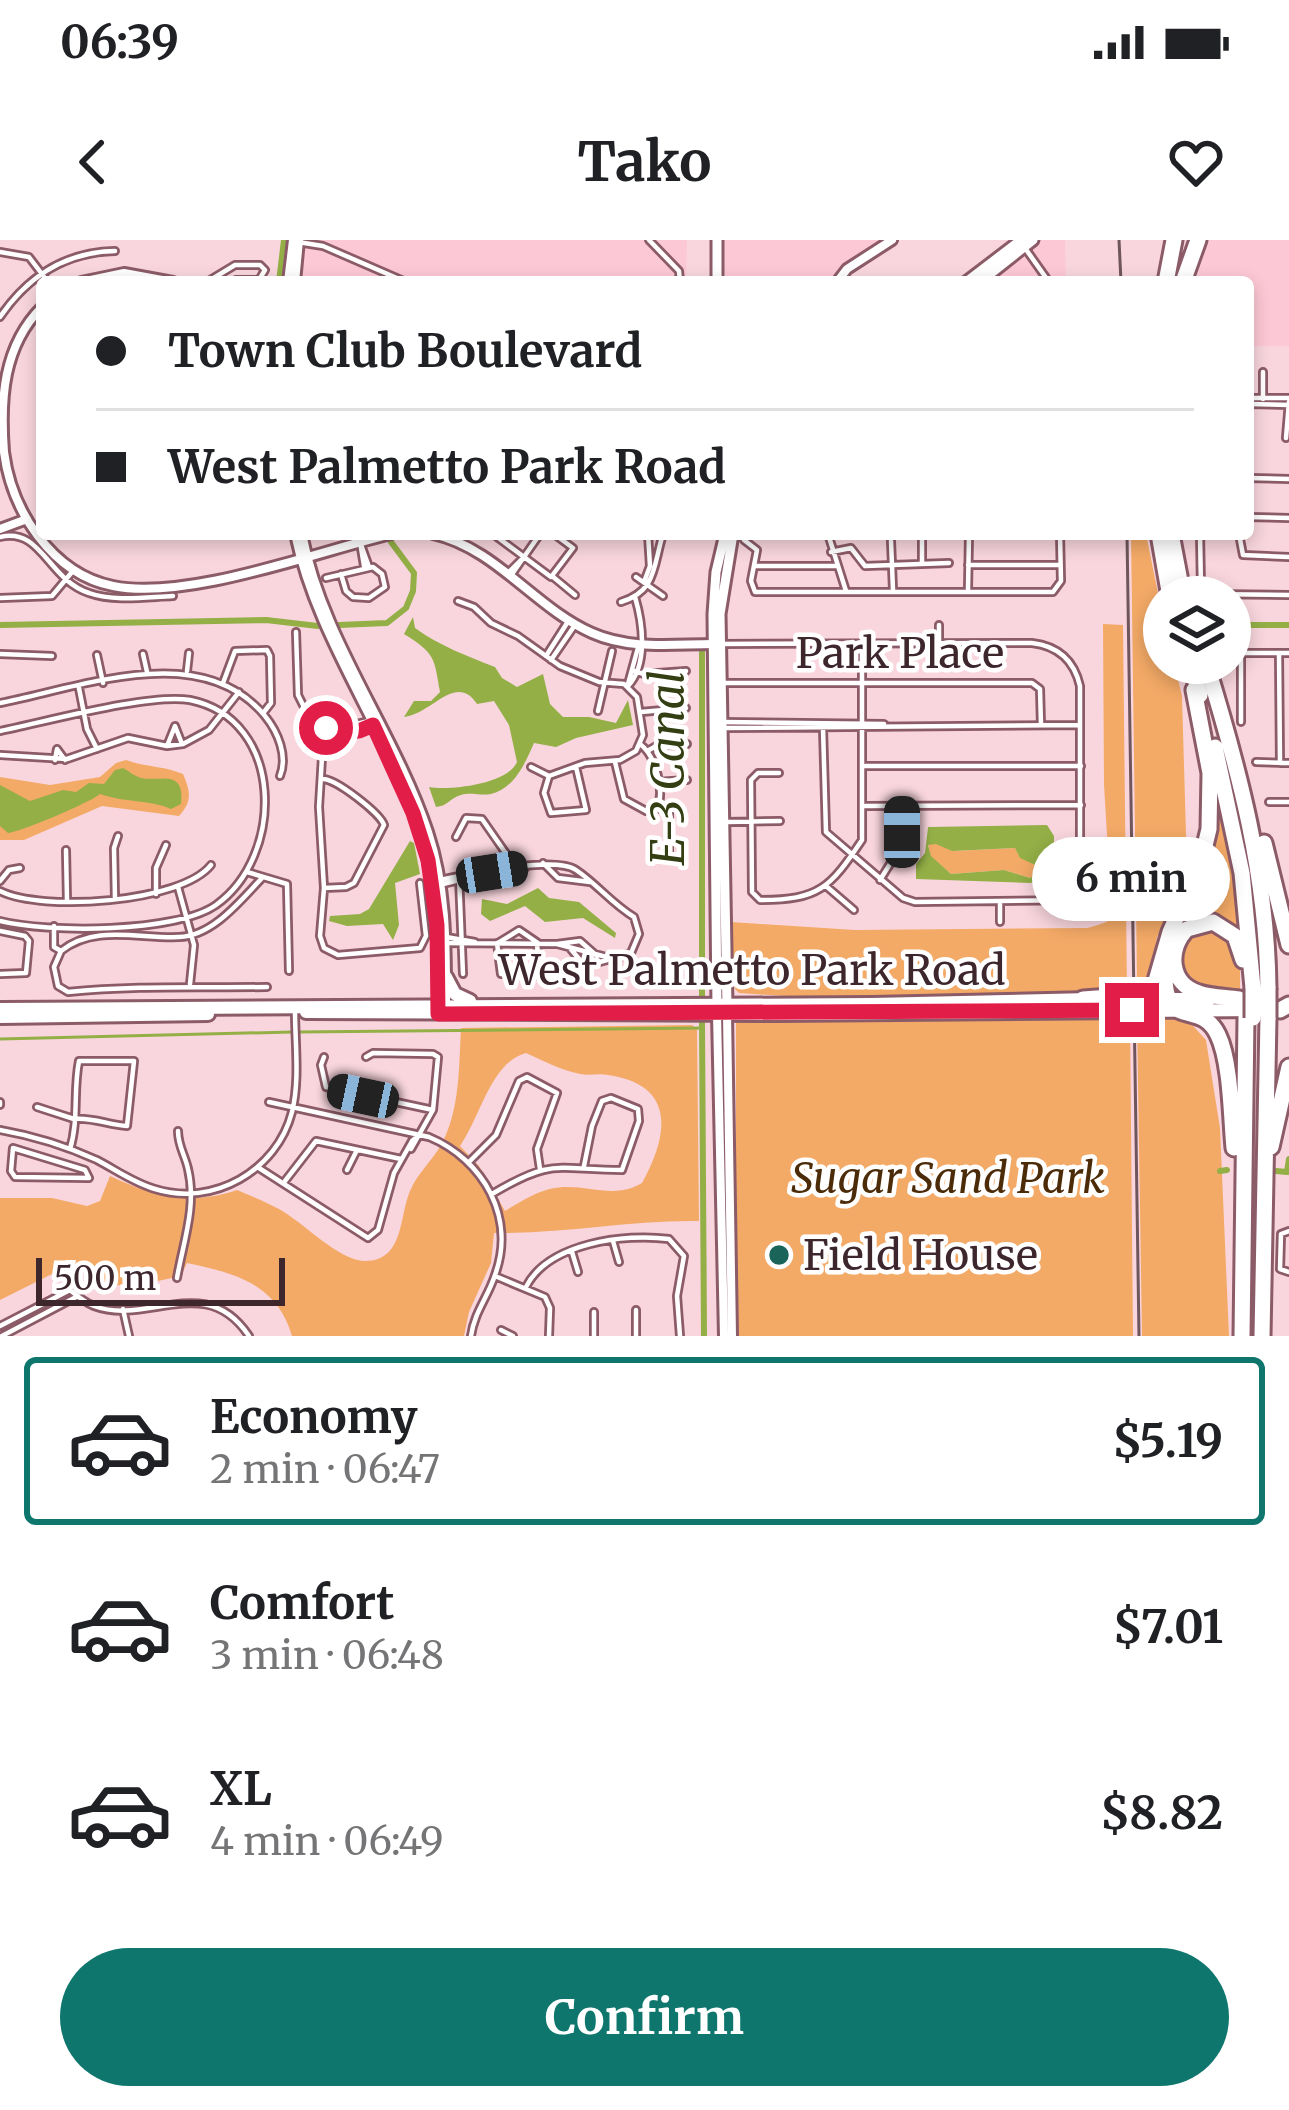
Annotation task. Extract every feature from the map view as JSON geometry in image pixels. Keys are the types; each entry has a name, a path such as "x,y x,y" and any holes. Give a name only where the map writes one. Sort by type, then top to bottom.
{"highway":[{"path":"1177,276 1198,240"},
{"path":"1173,276 1174,243"},
{"path":"1173,276 1174,243"},
{"path":"1169,540 1175,576"},
{"path":"1084,998 1146,992 1157,981 1170,932 1201,862 1210,821 1209,763 1194,684"},
{"path":"1201,684 1246,832 1257,905 1255,988"},
{"path":"1204,684 1264,844 1289,942"},
{"path":"1194,690 1226,808 1255,988"},
{"path":"1235,758 1256,851 1267,948 1255,988"},
{"path":"1255,988 1202,994 1181,981 1173,956 1182,934 1207,922 1230,930 1255,988 1272,1012 1262,1294"},
{"path":"1166,951 1172,1004 1206,1020 1220,1042 1252,1336"},
{"path":"1242,1229 1272,1012"},
{"path":"1252,1336 1272,1012"},
{"path":"1252,1336 1262,1294 1269,1162 1289,1067"},
{"path":"1279,1111 1289,1084"}],"main road":[{"path":"717,240 717,276"},
{"path":"979,276 1027,243"},
{"path":"718,260 725,276"},
{"path":"719,723 716,572 727,540"},
{"path":"714,644 721,683 722,1009"},
{"path":"446,977 457,996 483,1004"},
{"name":"West Palmetto Park Road","path":"0,1013 1172,1004 1255,988 1272,1012"},
{"name":"West Palmetto Park Road","path":"934,1007 1084,998 1272,1012"},
{"name":"West Palmetto Park Road","path":"442,1009 483,1004 581,1009"}],"street":[{"path":"649,240 679,276"},
{"path":"842,276 892,240"},
{"path":"293,276 296,241 323,246 390,276"},
{"path":"1027,243 1046,276"},
{"path":"38,276 76,254 115,251"},
{"path":"0,252 26,254 45,276"},
{"path":"223,276 239,265 262,266 261,276"},
{"path":"116,276 146,276"},
{"path":"0,317 36,278"},
{"path":"36,314 12,352 4,382 4,447 10,481 36,532"},
{"path":"1263,372 1263,401"},
{"path":"1254,401 1289,402 1286,438"},
{"path":"1254,478 1289,479"},
{"path":"1254,517 1289,518"},
{"path":"0,533 27,519"},
{"path":"0,533 26,536 66,581 97,596 156,592 368,540"},
{"path":"42,540 73,570 114,586 173,596"},
{"path":"300,540 319,612 421,813 436,882 446,977 442,1009"},
{"path":"452,540 572,622 602,637 640,644 1032,643 1050,647 1065,656 1079,683 1082,896 1074,903 909,901 827,835 823,728"},
{"path":"501,540 575,595"},
{"path":"509,576 536,540"},
{"path":"552,576 573,548 562,540"},
{"path":"646,584 648,540"},
{"path":"621,602 635,597 646,584 662,540"},
{"path":"744,540 756,548 752,591 893,592 1057,590 1060,540"},
{"path":"829,540 846,592"},
{"path":"922,540 922,563"},
{"path":"968,589 969,540"},
{"path":"1200,540 1205,594 1289,595"},
{"path":"1240,540 1243,555 1289,556"},
{"path":"360,542 367,567"},
{"path":"890,542 893,592"},
{"path":"831,552 848,548 862,566 949,563"},
{"path":"968,566 1061,565"},
{"path":"754,566 836,566"},
{"path":"326,578 367,567 379,570 385,584 369,598 351,596 341,574"},
{"path":"0,598 50,596 73,570"},
{"path":"637,577 663,596"},
{"path":"628,686 640,644 635,597"},
{"path":"458,601 475,607 487,621 549,658 604,682 628,686 637,697 640,744 632,754 549,776 532,767"},
{"path":"549,658 572,622"},
{"path":"939,625 939,644"},
{"path":"296,632 298,695 318,735 324,888 321,941 328,952 412,951 422,946 426,934 420,883"},
{"path":"779,772 754,775 754,897 795,900 825,886 863,836 862,644"},
{"path":"223,682 235,651 266,650 271,700 263,713"},
{"path":"598,711 612,651"},
{"path":"0,653 52,656"},
{"path":"187,672 189,653"},
{"path":"1251,653 1289,653"},
{"path":"1279,653 1280,763"},
{"path":"143,654 147,674"},
{"path":"97,655 103,683"},
{"path":"636,671 686,671"},
{"path":"0,704 147,674 187,672 223,682 263,713 282,753 280,776"},
{"name":"Park Place","path":"721,683 1032,682 1040,689 1041,725"},
{"path":"1240,684 1241,722"},
{"path":"79,688 97,749"},
{"path":"0,754 65,760 128,738 166,746 182,744 203,735 239,692"},
{"path":"0,731 173,699 201,703 223,713 257,755 264,808 260,843 247,872 219,903 186,920 158,925 0,926"},
{"path":"641,712 686,708"},
{"path":"318,735 375,721"},
{"path":"318,735 359,731 375,721"},
{"path":"719,723 1080,725"},
{"path":"719,723 863,725"},
{"path":"166,746 174,727 179,729 182,744"},
{"path":"640,744 649,750 660,805 669,813 669,856"},
{"path":"649,750 687,744"},
{"path":"55,760 58,748 65,760"},
{"path":"615,762 626,801 648,812 660,805"},
{"path":"1256,763 1289,763"},
{"path":"549,776 544,794 551,813 586,810 576,766"},
{"path":"863,766 1081,766"},
{"path":"322,779 339,782 377,812 384,825 356,881 346,887 324,888"},
{"path":"657,782 687,780"},
{"path":"1269,802 1289,802"},
{"path":"863,806 1081,805"},
{"path":"880,880 900,848 902,806"},
{"path":"456,837 466,818 482,818 516,868"},
{"path":"719,822 779,821"},
{"path":"448,841 465,834"},
{"path":"115,899 118,836"},
{"path":"156,894 156,868 166,844"},
{"path":"66,850 67,900"},
{"path":"436,882 543,863 571,867 638,923 639,938 633,951 621,958 585,966 569,947"},
{"path":"543,863 558,878 590,882"},
{"path":"0,891 25,900 156,894 194,881 212,865"},
{"path":"480,875 503,883 526,867"},
{"path":"0,881 9,870 20,868"},
{"path":"247,872 287,884 289,971"},
{"path":"262,878 222,917 190,934 89,936 61,951 54,972 58,986 66,992 168,990 190,984 267,987"},
{"path":"460,878 464,974"},
{"path":"825,886 854,910"},
{"path":"178,887 194,950 190,984"},
{"path":"1000,902 1000,922"},
{"path":"0,926 29,941 26,973 0,974"},
{"path":"54,926 54,947 61,951"},
{"path":"500,943 520,930 538,944 540,977"},
{"path":"442,940 477,945 580,941 597,956"},
{"path":"442,940 442,1009"},
{"path":"500,943 501,974"},
{"path":"557,944 609,959"},
{"path":"0,1130 70,1149 144,1185 190,1194 228,1186 259,1166 281,1139 293,1108 295,1008"},
{"path":"722,1009 728,1336"},
{"path":"259,1166 359,1236 368,1238 378,1231 383,1200 401,1159 434,1110 440,1063 437,1056 373,1053 366,1057"},
{"path":"324,1057 326,1088 434,1110"},
{"path":"37,1107 77,1119 129,1125 132,1059 79,1062 73,1097 77,1119 70,1149"},
{"path":"470,1162 496,1135 519,1081 527,1078 555,1089 557,1095 538,1145 540,1169"},
{"path":"492,1194 540,1169 584,1166 619,1171 626,1166 641,1116 638,1109 609,1098 601,1102 584,1166"},
{"path":"268,1102 420,1135 443,1143 470,1162 492,1194 501,1233 495,1276 471,1336"},
{"path":"177,1278 188,1235 190,1194 178,1131"},
{"path":"281,1181 313,1142 401,1159"},
{"path":"18,1148 86,1170 89,1176 82,1181 15,1177 11,1161 10,1152 18,1148"},
{"path":"346,1170 357,1150"},
{"path":"0,1160 11,1161"},
{"path":"1289,1231 1281,1234 1278,1256 1280,1269 1289,1272"},
{"path":"526,1287 540,1265 572,1252 613,1241 670,1239 684,1256 677,1296 680,1336"},
{"path":"613,1241 619,1262"},
{"path":"572,1252 578,1272"},
{"path":"495,1276 526,1287 548,1303 549,1336"},
{"path":"0,1326 70,1290 98,1307 123,1309 183,1301 233,1316 249,1336"},
{"path":"180,1290 183,1301"},
{"path":"2,1336 78,1296"},
{"path":"123,1309 129,1336"},
{"path":"636,1310 637,1336"},
{"path":"594,1312 595,1336"},
{"path":"501,1330 513,1336"}],"shaded area":[{"path":"317,240 687,240 686,276 404,276"},
{"path":"721,240 886,240 837,276 724,273"},
{"path":"1041,240 1065,240 1066,276 997,276"},
{"path":"1209,240 1289,240 1289,346 1254,346 1254,276 1197,276"},
{"path":"305,248 326,251 383,276 302,276"},
{"path":"413,617 415,628 495,667 517,687 543,674 550,704 563,717 616,723 628,700 633,725 556,747 534,743 507,786 491,794 461,795 436,807 429,787 491,781 517,762 509,725 494,701 477,704 469,695 452,693 404,717 414,701 431,701 440,692 432,658 404,634"},
{"path":"123,768 141,778 175,781 181,804 171,809 100,794 15,831 8,833 0,826 0,785 30,801 63,790 76,792 89,783 104,784 115,770"},
{"path":"1047,825 1054,836 1054,871 1031,883 916,879 928,827","holes":["928,845 952,851 1015,848 1020,858 1044,869 1030,878 1004,870 951,874 931,856"]},
{"path":"410,841 420,874 395,883 399,925 393,940 383,924 347,926 329,921 330,916 369,909"},
{"path":"538,888 549,898 579,902 616,933 615,938 583,918 545,922 525,906 490,921 481,914 482,899 507,904"}],"green space":[{"path":"1131,540 1147,540 1154,576 1143,576 1143,684 1179,684 1182,696 1186,880 1157,937 1152,976 1145,984 1137,980"},
{"path":"1103,624 1123,625 1127,992 814,998 739,993 731,922 855,930 1087,928 1117,914 1119,902 1110,885 1104,785"},
{"path":"126,760 183,774 189,796 179,816 102,806 24,840 0,840 0,777 50,785 100,777"},
{"path":"1215,780 1241,938 1205,920 1171,953 1193,993 1171,995 1169,942 1198,877"},
{"path":"928,844 953,851 1015,848 1020,857 1044,869 1030,878 1004,870 951,874 931,857"},
{"path":"1196,927 1227,931 1240,964 1240,994 1191,988 1175,959"},
{"path":"1185,1017 1206,1040 1220,1128 1229,1336 1142,1336 1137,1018"},
{"name":"Sugar Sand Park","path":"1130,1018 1133,1336 736,1336 736,1022"},
{"path":"692,1025 697,1029 699,1221 494,1233 491,1263 469,1312 464,1336 292,1336 285,1318 265,1293 222,1271 187,1263 181,1276 144,1284 102,1286 81,1271 62,1269 0,1300 0,1198 52,1198 87,1206 100,1201 110,1176 142,1189 188,1198 237,1190 279,1209 344,1255 365,1261 387,1254 398,1236 413,1184 442,1144 450,1124 461,1028","holes":["526,1053 573,1072 605,1074 646,1089 661,1114 661,1130 642,1183 614,1191 550,1189 505,1211 479,1166 460,1146 495,1079 514,1058"]}],"waterway":[{"path":"280,276 284,240"},
{"path":"339,625 387,623 406,608 414,573 391,542"},
{"path":"0,625 266,620 318,626"},
{"path":"1251,625 1289,625"},
{"name":"E-3 Canal","path":"702,644 702,1001"},
{"name":"E-3 Canal","path":"702,1022 704,1336"},
{"path":"298,1032 703,1028"},
{"path":"0,1039 292,1032"},
{"path":"1276,1171 1287,1172 1289,1159"},
{"path":"1220,1171 1227,1170"}],"railway":[{"path":"1119,240 1121,276"},
{"path":"1127,540 1139,1336"}],"place":[{"name":"Field House","path":"779,1255"}],"route":[{"path":"326,728 316,733 318,739 373,725 413,813 434,892 438,1014 1132,1010"}]}
